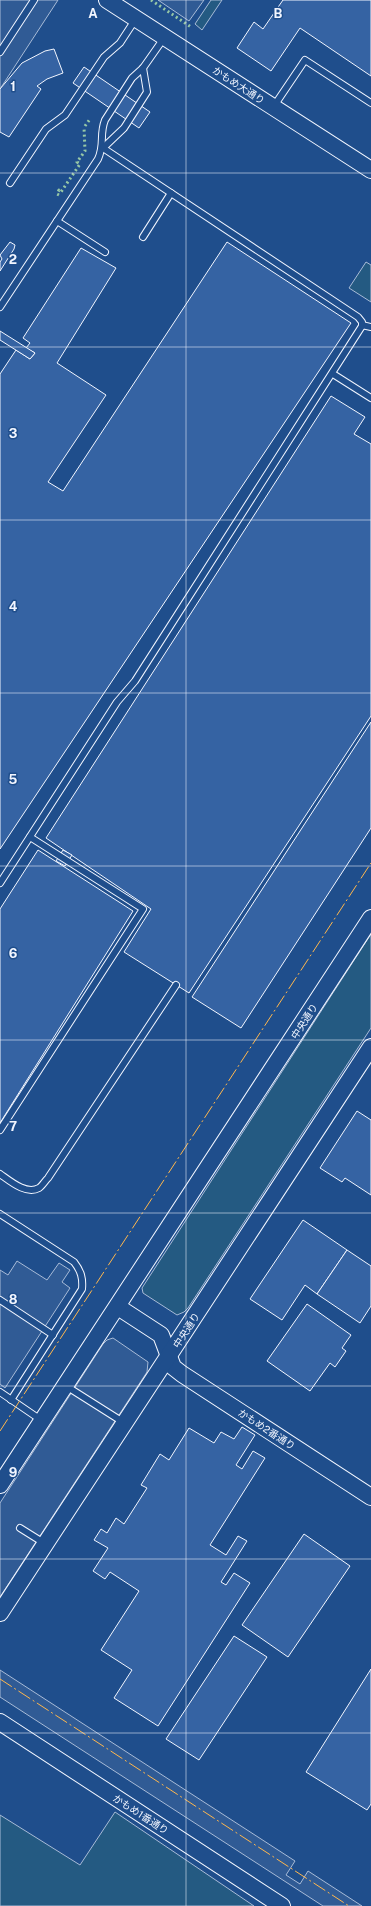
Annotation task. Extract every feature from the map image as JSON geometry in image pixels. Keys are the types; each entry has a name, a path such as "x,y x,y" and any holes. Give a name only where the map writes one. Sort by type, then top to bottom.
{"street":[{"name":"かもめ大通り","path":"107,0 371,170"},
{"name":"中央通り","path":"0,1485 118,1307 371,918"},
{"name":"中央通り","path":"0,1613 371,1047"},
{"name":"かもめ2番通り","path":"118,1307 161,1335 173,1367 182,1374 371,1497"},
{"name":"かもめ1番通り","path":"0,1722 282,1906"}],"lane":[{"path":"0,52 34,0"},
{"path":"10,183 46,129 65,115 104,57 120,43 136,19"},
{"path":"103,148 102,128 105,120 132,78 143,68 165,37"},
{"path":"274,107 305,60 371,103"},
{"path":"0,307 103,148 124,128 147,92 143,68"},
{"path":"0,883 117,702 135,681 333,374 357,336 362,325 362,322 358,317 103,148"},
{"path":"143,237 171,194"},
{"path":"57,221 105,252"},
{"path":"362,325 371,327"},
{"path":"333,374 371,398"},
{"path":"0,1130 143,909 30,836"},
{"path":"0,1174 20,1188 29,1190 38,1188 48,1178 176,985"},
{"path":"0,1214 74,1262 81,1270 82,1289 11,1400"},
{"path":"0,1300 53,1335"},
{"path":"66,1386 125,1424"},
{"path":"0,1392 43,1421"},
{"path":"20,1528 46,1544"}],"shaded area":[{"path":"0,0 58,0 0,89"},
{"path":"158,0 204,0 189,21"},
{"path":"211,0 222,0 202,30 195,24"},
{"path":"366,262 371,265 371,302 349,288"},
{"path":"371,934 371,1028 188,1308 184,1312 177,1315 143,1293 142,1288"},
{"path":"17,1261 47,1280 59,1263 70,1270 62,1282 70,1288 5,1388 0,1384 0,1270 8,1275"},
{"path":"113,1338 148,1362 147,1372 0,1597 0,1503 103,1344 107,1340"},
{"path":"0,1670 295,1861 286,1875 300,1884 308,1871 362,1906 323,1906 0,1697"},
{"path":"115,1812 254,1906 0,1906 0,1815 80,1865"}],"building":[{"path":"283,0 371,0 371,76 300,28 271,71 237,48 254,22 263,29"},
{"path":"54,49 63,73 47,79 37,86 41,89 9,137 0,132 0,89 22,63 45,51"},
{"path":"84,67 150,112 139,128 73,83"},
{"path":"10,242 15,245 14,249 0,271 0,262 2,259 0,255"},
{"path":"227,242 351,323 0,849 0,374 16,350 30,359 35,353 26,348 30,343 23,338 81,248 116,268 57,363 106,395 48,482 63,491"},
{"path":"0,331 35,353 30,359 0,340"},
{"path":"331,396 365,417 354,434 371,444 371,716 189,993 124,952 151,909 46,838"},
{"path":"371,722 371,828 241,1028 192,997"},
{"path":"38,850 133,911 0,1123 0,909"},
{"path":"63,850 72,855 65,866 56,861"},
{"path":"357,1111 371,1120 371,1195 345,1178 342,1182 320,1168"},
{"path":"303,1220 347,1250 317,1294 305,1285 282,1320 250,1299"},
{"path":"347,1250 371,1266 371,1306 360,1323 317,1294"},
{"path":"307,1304 351,1335 342,1348 346,1351 335,1367 330,1363 310,1391 267,1361"},
{"path":"242,1427 255,1435 236,1465 242,1469 253,1451 265,1458 210,1545 226,1555 238,1536 247,1541 221,1582 226,1585 234,1573 250,1583 158,1726 114,1698 132,1670 101,1650 139,1591 110,1572 105,1579 93,1571 108,1548 94,1540 101,1529 107,1533 116,1518 124,1524 147,1488 141,1485 160,1454 169,1460 189,1428 214,1443 221,1432 234,1439"},
{"path":"304,1534 350,1566 288,1657 242,1625"},
{"path":"234,1636 267,1657 199,1760 166,1739"},
{"path":"371,1669 371,1804 367,1810 306,1772"}],"hedge":[{"path":"151,0 191,27"},
{"path":"85,126 90,119"},
{"path":"59,195 57,194 59,190 61,192 80,164 77,162 85,151 84,127"}],"power":[{"path":"0,1431 371,863"},
{"path":"0,1679 349,1906"}]}
